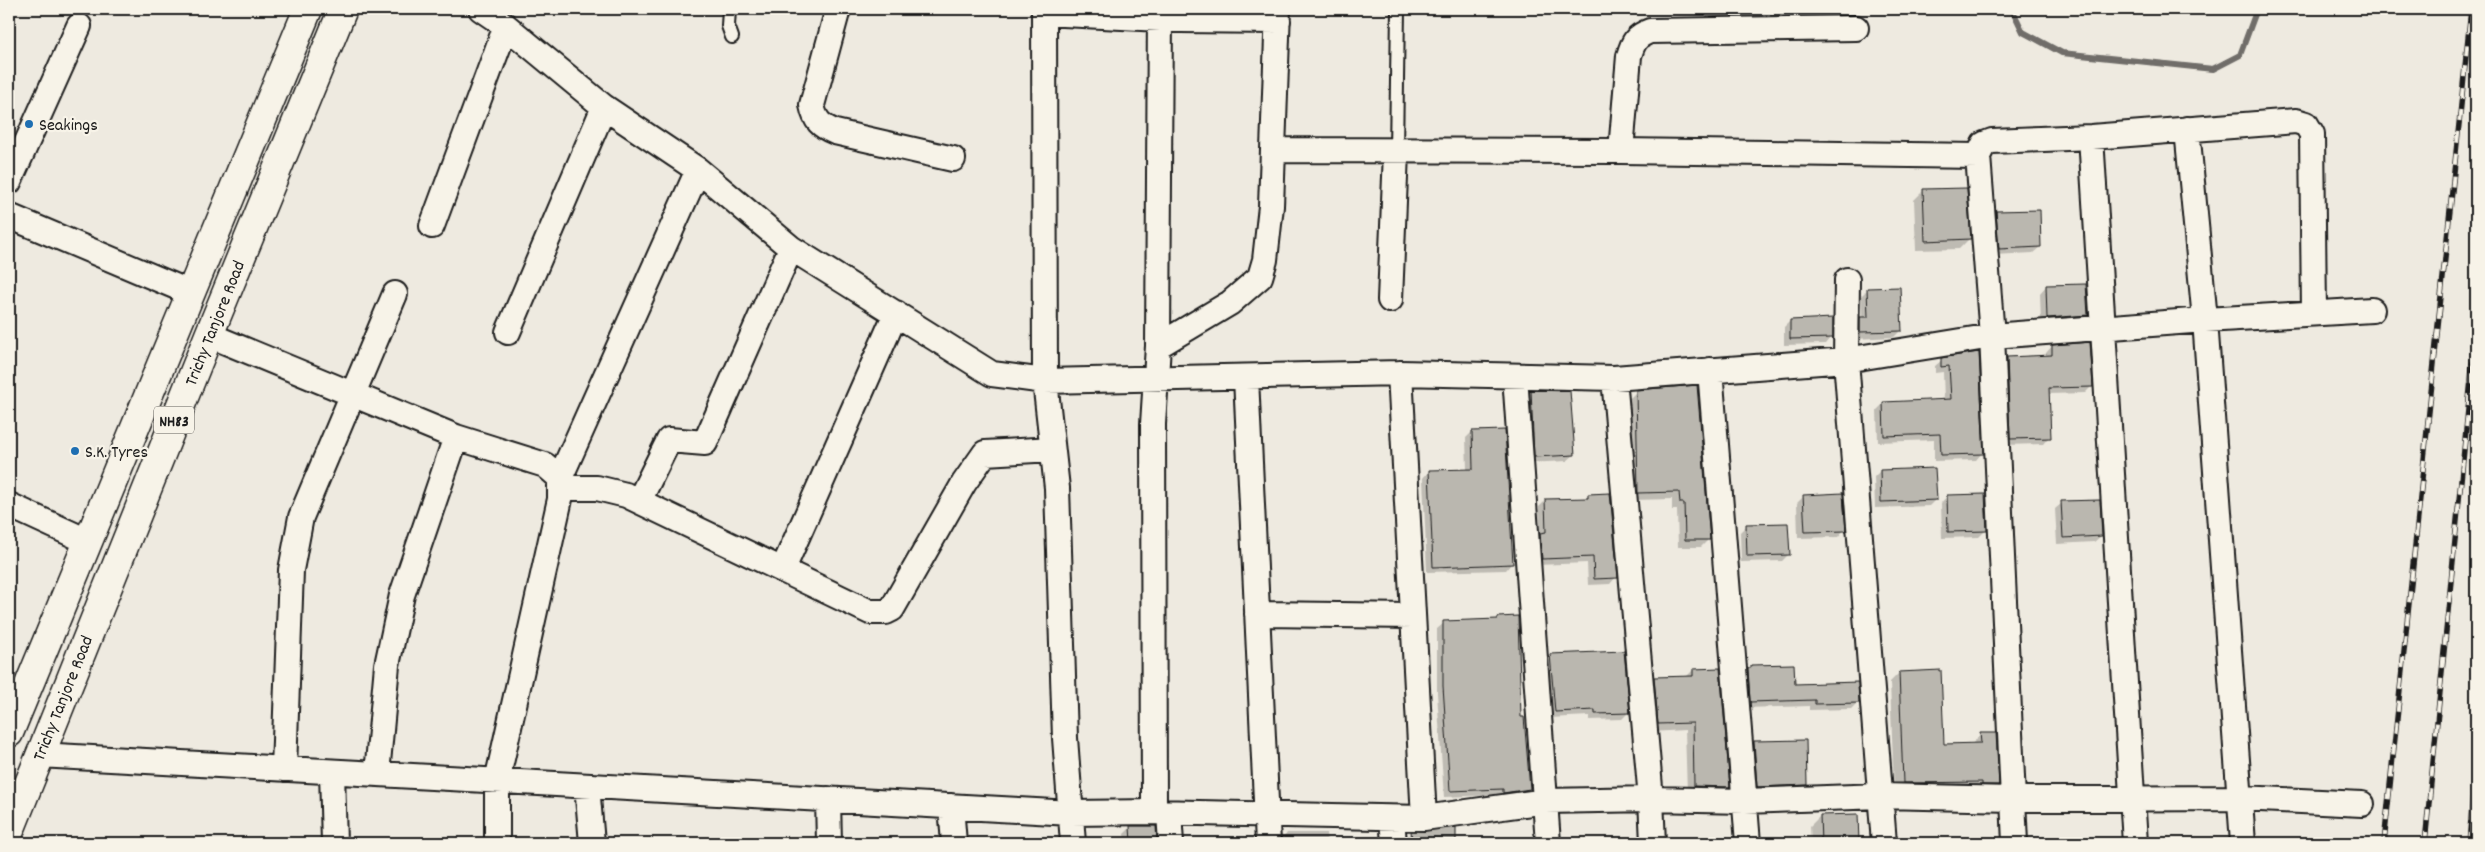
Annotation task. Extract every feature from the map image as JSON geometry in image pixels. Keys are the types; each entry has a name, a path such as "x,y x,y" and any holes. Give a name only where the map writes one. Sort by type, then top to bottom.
{"highway":[{"name":"Trichy Tanjore Road","path":"9,733 308,9"},
{"name":"Trichy Tanjore Road","path":"9,833 209,335 343,9"}],"street":[{"path":"481,9 506,26 604,107 698,170 791,248 992,374 1045,381 1246,378 1400,373 1614,378 1846,360 1992,336 2314,312 2372,310"},
{"path":"838,9 812,105 815,118 823,127 835,132 953,159"},
{"path":"1073,843 1065,738 1057,488 1045,381 1044,11 1278,15 1270,215 1265,260 1260,277 1230,303 1158,346"},
{"path":"1160,14 1158,346 1153,448 1161,813 1171,843"},
{"path":"9,182 79,26"},
{"path":"432,226 506,26"},
{"path":"1621,151 1629,56 1633,42 1640,35 1650,31 1856,28"},
{"path":"508,332 604,107"},
{"path":"2015,843 1992,336 1978,156 1984,144 1992,141 2187,130 2296,121 2306,124 2312,134 2314,312"},
{"path":"2187,130 2205,320 2243,843"},
{"path":"2091,136 2135,843"},
{"path":"1273,150 1396,152 1621,151 1978,156"},
{"path":"1390,300 1396,152"},
{"path":"497,843 497,781 560,499 560,483 698,170"},
{"path":"9,216 191,293"},
{"path":"632,498 670,440 706,443 791,248"},
{"path":"1847,280 1846,360 1884,843"},
{"path":"284,769 291,570 301,517 395,294"},
{"path":"783,569 896,313"},
{"path":"209,335 456,437 545,465 560,483 597,488 632,498 870,612 886,612 892,609 964,483 985,453 1052,454"},
{"path":"1710,370 1748,843"},
{"path":"1400,373 1424,818"},
{"path":"1516,376 1548,843"},
{"path":"1246,378 1268,843"},
{"path":"1614,378 1654,843"},
{"path":"377,774 387,665 402,595 456,437"},
{"path":"9,505 87,541"},
{"path":"1257,614 1412,616"},
{"path":"39,755 1071,813 1424,818 1546,802 1651,799 1745,801 1881,796 2013,799 2241,798 2362,804"},
{"path":"332,772 334,843"},
{"path":"587,786 592,843"},
{"path":"828,799 829,843"},
{"path":"933,806 954,843"},
{"path":"1392,818 1394,843"}],"lane":[{"path":"729,9 728,26 732,37"},
{"path":"1396,152 1398,9"}],"building":[{"path":"1967,188 1971,239 1925,241 1923,189"},
{"path":"2040,210 2041,247 1999,249 1996,211"},
{"path":"2086,284 2088,315 2047,318 2046,285"},
{"path":"1900,287 1902,331 1860,332 1860,317 1868,317 1867,288"},
{"path":"1833,318 1833,338 1790,339 1790,320"},
{"path":"2090,342 2093,387 2049,388 2051,438 2010,439 2007,357 2052,355 2052,345"},
{"path":"1979,352 1984,454 1941,455 1940,434 1884,436 1883,402 1951,399 1949,366 1941,367 1941,358"},
{"path":"1697,385 1710,540 1685,540 1684,503 1680,503 1679,492 1638,493 1636,390"},
{"path":"1531,390 1570,391 1575,455 1534,457"},
{"path":"1505,430 1513,564 1433,567 1429,470 1473,469 1472,431"},
{"path":"1935,468 1937,500 1881,502 1880,470"},
{"path":"1610,493 1618,578 1594,579 1593,557 1542,559 1540,533 1546,532 1545,499 1588,498 1588,494"},
{"path":"1843,493 1846,531 1805,532 1803,495"},
{"path":"1985,494 1987,531 1948,532 1947,495"},
{"path":"2100,500 2102,536 2063,538 2061,501"},
{"path":"1788,523 1790,555 1747,556 1746,524"},
{"path":"1518,616 1521,717 1524,717 1530,789 1503,793 1503,789 1450,791 1443,686 1443,621 1498,619 1498,617"},
{"path":"1624,651 1630,713 1595,714 1595,710 1555,712 1550,654"},
{"path":"1794,664 1795,684 1858,682 1859,703 1815,704 1815,700 1750,702 1748,668 1751,668 1751,665"},
{"path":"1720,668 1730,787 1694,786 1693,723 1658,724 1654,677 1693,676 1693,669"},
{"path":"1941,670 1944,744 1981,743 1980,733 1996,733 1999,785 1982,785 1982,782 1903,783 1899,672"},
{"path":"1806,740 1807,785 1757,787 1754,741"},
{"path":"1858,814 1859,843 1821,843 1820,815"},
{"path":"1130,826 1156,826 1157,843 1131,843"},
{"path":"1456,827 1456,840 1412,841 1411,831"}],"waterway":[{"path":"2012,9 2023,32 2062,53 2213,69 2240,55 2257,9"}],"railway":[{"path":"2384,843 2471,9"},
{"path":"2425,843 2476,329"},
{"path":"2469,843 2476,758"}],"place":[{"name":"Seakings","path":"29,124"},
{"name":"S.K. Tyres","path":"75,451"}]}
